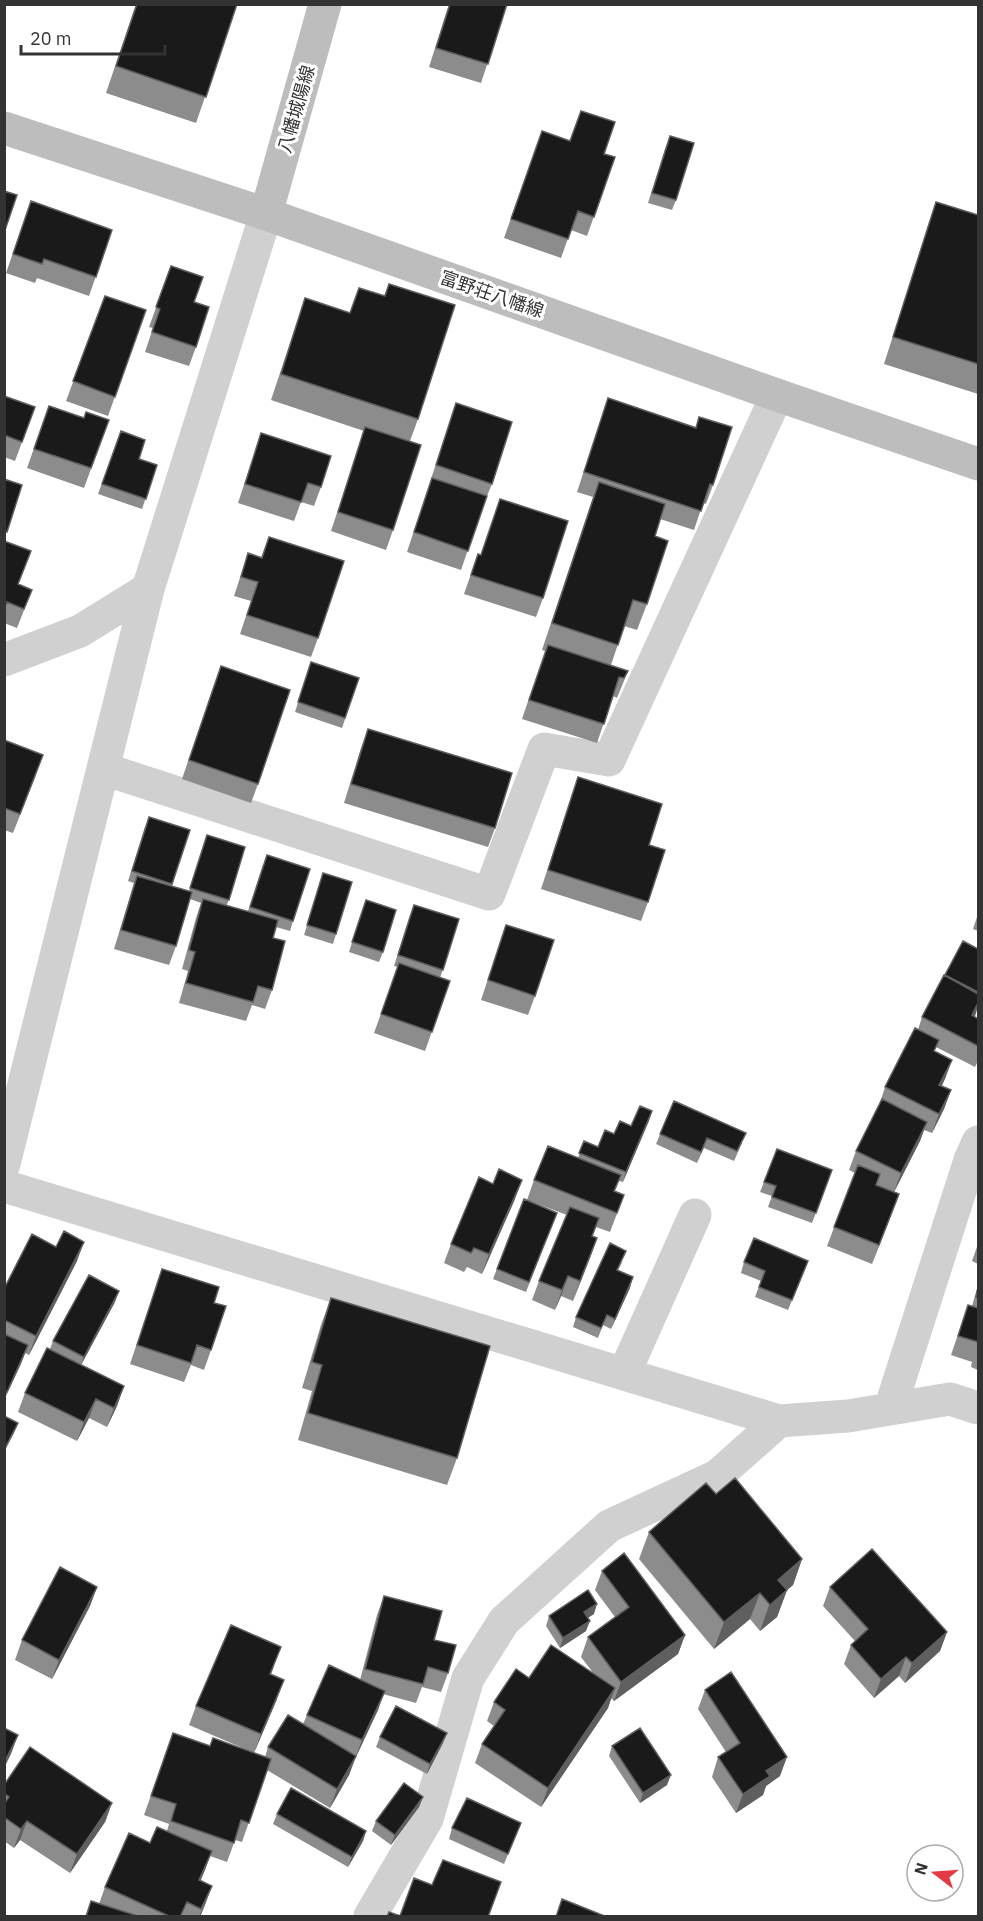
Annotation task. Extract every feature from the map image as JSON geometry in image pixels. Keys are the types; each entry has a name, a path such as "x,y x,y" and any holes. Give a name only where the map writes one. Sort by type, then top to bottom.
{"main road":[{"name":"八幡城陽線","path":"266,214 325,4"},
{"name":"富野荘八幡線","path":"4,128 266,214 978,464"}],"street":[{"path":"4,1164 148,589 266,214"},
{"path":"104,769 489,894 544,749 609,760 777,395"},
{"path":"4,660 80,631 148,589"},
{"path":"890,1409 976,1155"},
{"path":"4,1186 779,1421 848,1416 950,1399 978,1408"},
{"path":"624,1374 695,1215"},
{"path":"370,1917 427,1819 468,1678 504,1621 609,1526 717,1476 779,1421"}],"building":[{"path":"137,4 237,4 206,97 116,66"},
{"path":"450,4 507,4 488,64 436,48"},
{"path":"581,111 615,122 604,154 615,157 594,217 578,211 568,239 511,219 542,131 570,141"},
{"path":"670,136 694,143 676,200 652,193"},
{"path":"4,191 17,195 4,233"},
{"path":"31,201 112,230 96,277 44,259 42,264 13,254"},
{"path":"936,202 978,215 978,364 893,337"},
{"path":"171,266 203,277 194,302 209,307 196,347 152,332 160,309 156,307"},
{"path":"389,284 455,305 418,419 281,374 305,298 350,313 359,288 385,296"},
{"path":"105,296 146,310 115,397 73,381"},
{"path":"4,396 35,407 22,442 4,435"},
{"path":"608,398 696,428 699,417 732,427 713,485 710,484 701,511 584,472"},
{"path":"456,403 512,422 492,484 436,465"},
{"path":"49,406 84,418 86,412 109,420 91,468 34,449"},
{"path":"365,427 421,445 393,530 338,512"},
{"path":"121,431 145,440 139,459 157,465 146,499 102,484"},
{"path":"261,433 331,456 321,487 308,483 301,502 245,484"},
{"path":"432,478 487,496 468,551 414,532"},
{"path":"4,479 22,485 7,532 4,531"},
{"path":"599,482 665,504 655,536 668,541 647,604 633,600 618,645 552,623"},
{"path":"500,499 568,521 543,598 471,575 478,554 481,555"},
{"path":"269,537 344,561 318,638 247,615 258,582 241,577 248,553 262,558"},
{"path":"4,541 31,551 18,584 32,590 24,609 7,602 4,609"},
{"path":"548,645 628,671 624,678 619,677 604,724 529,700"},
{"path":"311,662 359,678 345,718 298,702"},
{"path":"221,666 290,690 258,784 189,760"},
{"path":"368,729 512,773 495,828 351,784"},
{"path":"4,740 43,755 20,814 4,808"},
{"path":"578,777 662,804 649,845 665,850 648,902 548,870"},
{"path":"149,817 190,830 172,884 132,871"},
{"path":"207,835 245,847 229,900 190,888"},
{"path":"267,855 310,869 293,921 250,907"},
{"path":"323,873 352,882 336,934 307,925"},
{"path":"137,876 192,892 176,946 121,930"},
{"path":"203,899 278,920 273,938 285,941 272,990 258,986 253,1002 186,983 195,952 189,950"},
{"path":"366,900 396,910 383,952 352,942"},
{"path":"414,905 459,919 443,970 398,955"},
{"path":"506,925 554,940 535,996 488,980"},
{"path":"963,941 978,949 978,992 945,975"},
{"path":"399,963 450,981 432,1032 381,1014"},
{"path":"944,975 978,994 978,1003 972,1015 978,1019 978,1046 922,1017"},
{"path":"915,1028 939,1040 934,1051 952,1060 939,1085 951,1090 939,1114 885,1087"},
{"path":"882,1099 927,1122 901,1173 856,1151"},
{"path":"674,1101 746,1133 737,1151 707,1138 701,1152 660,1134"},
{"path":"640,1106 652,1111 626,1172 579,1153 584,1141 598,1147 605,1130 614,1134 620,1121 631,1126"},
{"path":"548,1146 621,1175 614,1191 624,1195 617,1213 534,1180"},
{"path":"777,1149 832,1170 816,1213 772,1197 776,1186 764,1182"},
{"path":"858,1165 880,1174 876,1185 899,1194 879,1245 834,1227"},
{"path":"499,1169 522,1180 489,1254 474,1248 471,1253 451,1244 479,1177 493,1184"},
{"path":"524,1199 557,1213 529,1282 497,1269"},
{"path":"570,1207 599,1218 592,1236 597,1238 580,1281 568,1276 562,1290 539,1281"},
{"path":"64,1231 84,1242 36,1336 4,1320 4,1289 32,1234 56,1247"},
{"path":"754,1238 808,1261 792,1300 759,1287 765,1271 744,1262"},
{"path":"610,1243 626,1251 617,1270 633,1277 615,1319 607,1315 601,1328 576,1317"},
{"path":"162,1269 219,1287 214,1303 226,1306 211,1350 197,1345 191,1363 137,1345"},
{"path":"89,1275 119,1291 84,1357 53,1341"},
{"path":"331,1298 490,1346 457,1458 308,1413 322,1365 312,1362"},
{"path":"968,1305 978,1308 978,1342 958,1336"},
{"path":"4,1334 28,1345 7,1392 4,1391"},
{"path":"47,1348 124,1386 114,1408 96,1399 84,1422 25,1393"},
{"path":"4,1416 18,1423 4,1450"},
{"path":"735,1478 802,1559 778,1580 787,1590 770,1605 760,1593 724,1622 649,1532 706,1483 716,1494"},
{"path":"872,1549 947,1632 912,1663 906,1657 881,1679 851,1645 868,1629 830,1587"},
{"path":"624,1553 685,1635 621,1682 588,1637 629,1607 602,1571"},
{"path":"60,1567 97,1587 59,1660 22,1640"},
{"path":"588,1590 597,1604 584,1612 590,1621 563,1638 549,1616"},
{"path":"384,1596 442,1611 434,1640 456,1645 448,1673 428,1667 423,1684 365,1669"},
{"path":"231,1625 281,1647 270,1674 284,1680 261,1734 196,1706"},
{"path":"551,1645 615,1688 548,1788 482,1744 505,1710 494,1702 516,1669 529,1678"},
{"path":"329,1665 385,1691 362,1740 307,1715"},
{"path":"731,1672 787,1757 766,1771 770,1776 743,1794 718,1757 740,1743 705,1690"},
{"path":"396,1706 447,1733 430,1764 380,1737"},
{"path":"288,1715 356,1756 337,1789 268,1747"},
{"path":"4,1728 18,1735 4,1763"},
{"path":"640,1728 671,1775 643,1793 612,1746"},
{"path":"173,1733 210,1746 213,1738 271,1759 249,1823 241,1820 234,1843 171,1821 176,1804 151,1796"},
{"path":"30,1747 112,1803 77,1854 27,1821 21,1829 4,1817 4,1804 9,1797 4,1793 4,1785"},
{"path":"404,1783 423,1797 395,1835 376,1821"},
{"path":"291,1788 366,1831 352,1857 277,1814"},
{"path":"467,1798 521,1823 508,1854 452,1828"},
{"path":"157,1827 212,1851 199,1880 212,1886 201,1909 187,1902 180,1917 171,1917 105,1887 129,1833 150,1843"},
{"path":"443,1860 501,1882 488,1917 387,1917 389,1912 400,1916 414,1878 432,1885"},
{"path":"562,1899 607,1917 556,1917"},
{"path":"91,1901 141,1917 86,1917"}]}
